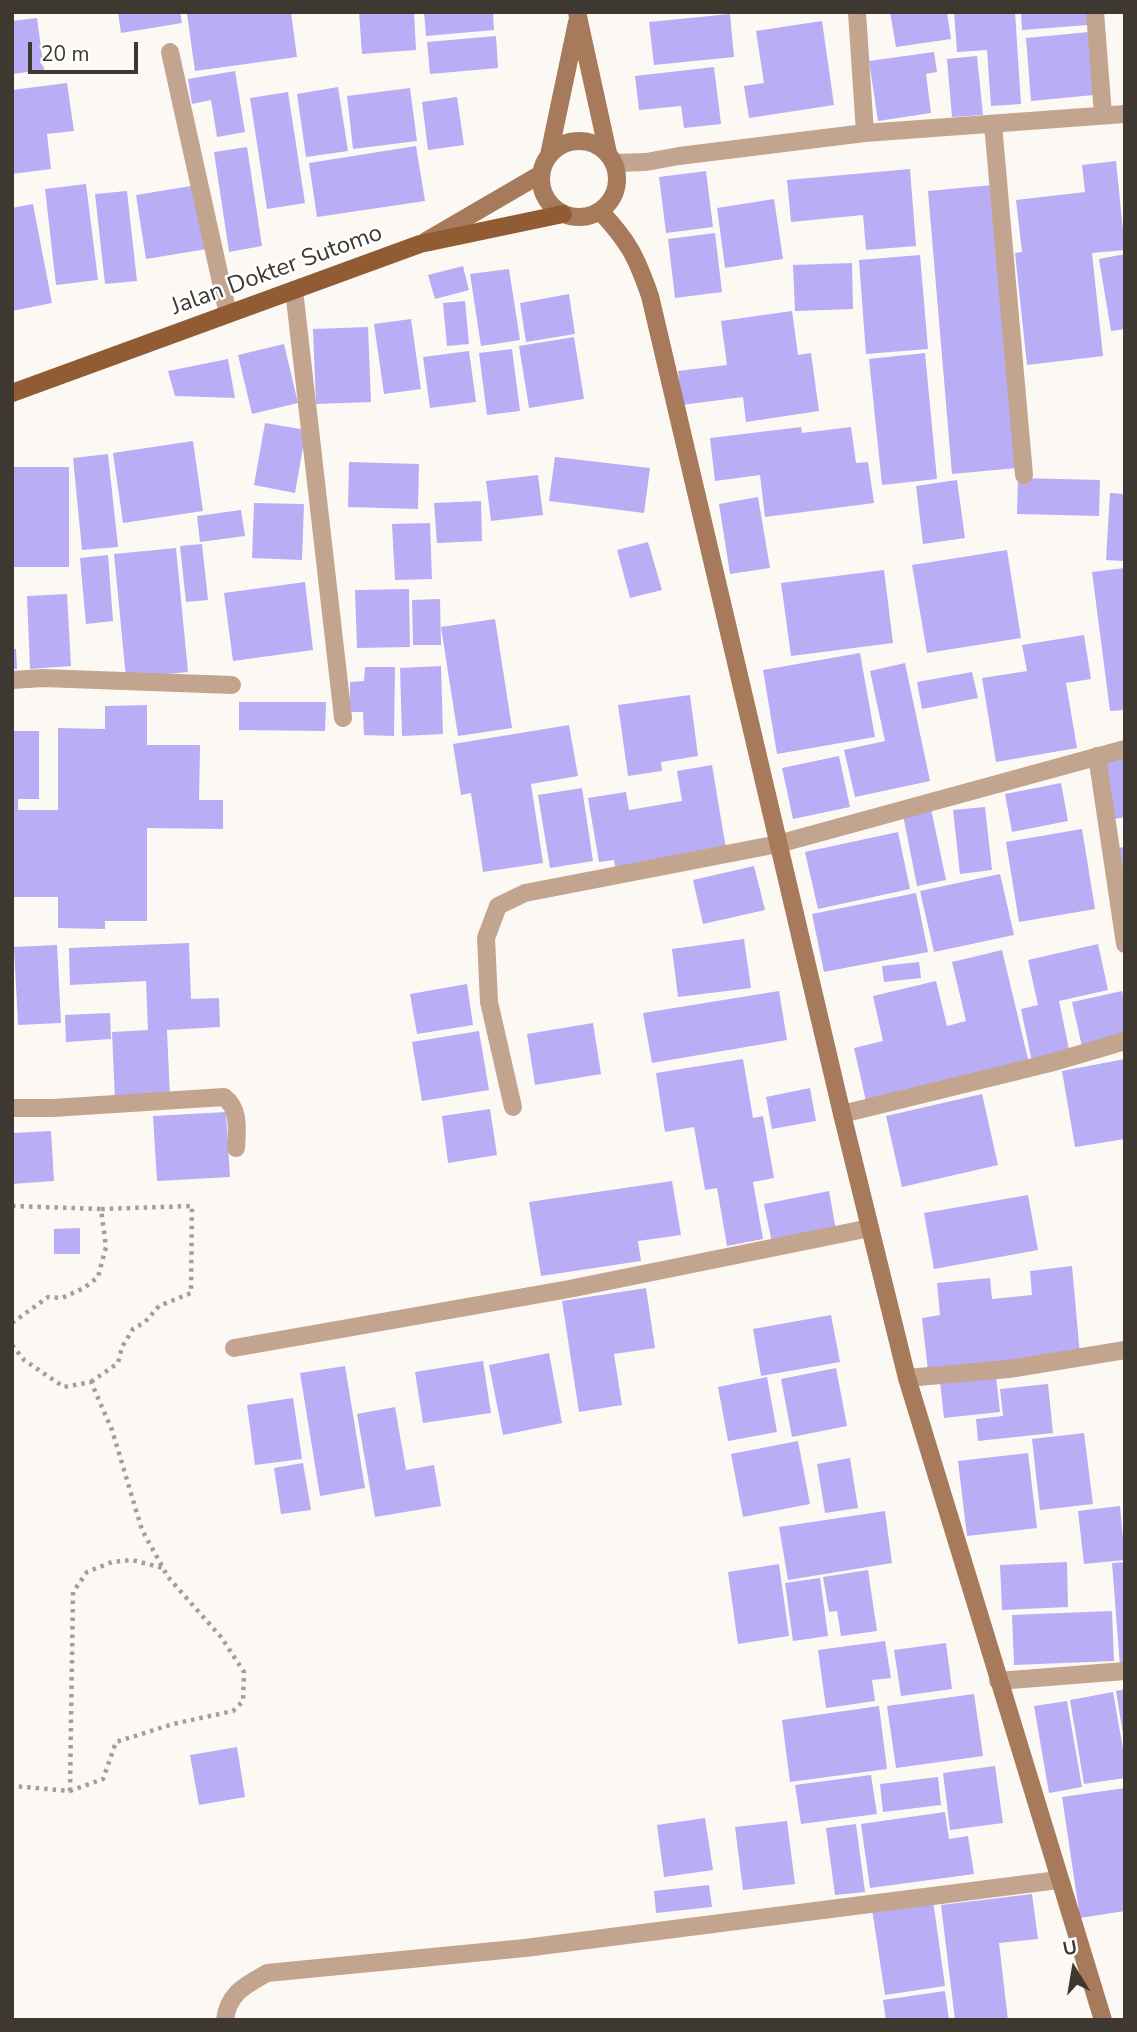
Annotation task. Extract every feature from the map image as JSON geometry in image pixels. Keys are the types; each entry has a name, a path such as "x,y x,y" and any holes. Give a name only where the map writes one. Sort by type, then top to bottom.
{"main road":[{"name":"Jalan Dokter Sutomo","path":"12,393 419,244 563,214"}],"street":[{"path":"857,12 864,133"},
{"path":"1095,12 1102,115"},
{"path":"578,14 617,176 610,202 600,211 576,217 563,214 545,198 541,187 541,174 549,155 578,14"},
{"path":"170,52 228,314"},
{"path":"549,155 556,148 573,141 592,142 611,158 646,162 864,133 1125,114"},
{"path":"993,124 1024,475"},
{"path":"419,244 541,174"},
{"path":"600,211 623,235 638,260 650,296 842,1114 907,1378 1058,1880 1103,2020"},
{"path":"295,290 343,718"},
{"path":"12,680 43,678 232,685"},
{"path":"513,1107 489,1002 486,938 498,906 524,893 778,844 1125,749"},
{"path":"1097,756 1125,944"},
{"path":"842,1114 1050,1063 1125,1041"},
{"path":"12,1108 224,1097 230,1102 238,1122 236,1148"},
{"path":"234,1348 569,1289 870,1228"},
{"path":"907,1378 1009,1369 1125,1350"},
{"path":"998,1681 1125,1671"},
{"path":"225,2020 226,2011 240,1988 267,1973 525,1948 1058,1880"}],"path":[{"path":"12,1206 101,1209 192,1206 191,1293 159,1306 145,1322 133,1329 122,1346 118,1363 91,1382 64,1387 24,1360 12,1345"},
{"path":"12,1323 48,1297 62,1298 84,1288 98,1276 106,1247 101,1209"},
{"path":"12,1786 70,1791 103,1779 116,1742 173,1724 233,1711 243,1701 244,1672 221,1637 168,1577 142,1530 112,1430 91,1382"},
{"path":"70,1791 73,1592 87,1572 112,1562 132,1560 164,1568"}],"building":[{"path":"118,12 180,12 182,23 121,33"},
{"path":"291,12 297,57 195,71 187,14"},
{"path":"359,12 414,12 416,50 362,54"},
{"path":"424,12 493,12 494,30 426,36"},
{"path":"890,12 947,12 951,39 896,47"},
{"path":"954,12 1015,12 1021,104 991,106 987,50 957,52"},
{"path":"1021,12 1087,12 1088,25 1022,30"},
{"path":"730,14 734,57 654,65 649,22"},
{"path":"37,18 44,70 12,74 12,21"},
{"path":"822,21 834,105 749,118 744,86 764,83 756,31"},
{"path":"1089,32 1094,95 1031,101 1026,38"},
{"path":"496,36 498,68 430,74 427,42"},
{"path":"934,52 937,72 926,74 931,113 878,121 869,61"},
{"path":"977,56 983,115 952,117 947,59"},
{"path":"714,67 721,124 684,128 681,106 639,110 635,76"},
{"path":"235,71 245,132 217,137 211,100 192,104 188,79"},
{"path":"67,83 74,131 47,134 51,169 12,174 12,90"},
{"path":"338,87 348,151 306,157 297,94"},
{"path":"410,88 417,141 353,149 347,96"},
{"path":"288,92 305,203 267,209 250,98"},
{"path":"457,97 464,145 428,150 422,102"},
{"path":"416,146 425,201 317,217 309,163"},
{"path":"247,147 262,246 229,252 214,152"},
{"path":"1116,161 1125,250 1092,253 1103,356 1027,365 1015,253 1022,252 1016,200 1085,192 1082,165"},
{"path":"910,169 916,246 866,250 863,215 791,222 787,180"},
{"path":"706,171 713,227 666,233 659,177"},
{"path":"86,184 98,280 56,285 45,189"},
{"path":"197,185 207,249 146,259 136,195"},
{"path":"993,185 1017,468 952,474 928,191"},
{"path":"127,191 137,281 105,284 95,194"},
{"path":"774,199 783,259 725,268 717,208"},
{"path":"33,204 52,303 12,311 12,208"},
{"path":"715,233 722,292 675,298 668,239"},
{"path":"1125,254 1125,329 1111,331 1099,259"},
{"path":"920,255 928,349 866,354 859,260"},
{"path":"852,263 853,309 795,311 793,265"},
{"path":"463,266 469,290 435,299 428,275"},
{"path":"509,269 520,340 481,346 470,274"},
{"path":"569,294 575,334 526,342 520,303"},
{"path":"465,301 469,344 447,346 443,303"},
{"path":"792,311 798,355 811,353 819,411 746,422 743,397 682,405 678,371 727,365 721,321"},
{"path":"411,319 421,389 384,394 374,324"},
{"path":"368,327 371,402 316,404 313,329"},
{"path":"574,337 584,399 529,408 519,346"},
{"path":"284,344 298,403 252,414 238,355"},
{"path":"512,349 520,411 487,415 479,353"},
{"path":"469,351 476,402 430,408 423,357"},
{"path":"925,353 937,479 882,485 869,359"},
{"path":"228,359 235,398 175,396 168,371"},
{"path":"265,423 306,430 295,493 254,485"},
{"path":"801,427 802,433 851,427 856,463 868,462 874,503 765,517 760,475 715,481 710,438"},
{"path":"193,441 203,511 123,523 113,453"},
{"path":"108,454 118,547 82,550 73,458"},
{"path":"555,457 650,468 644,513 549,501"},
{"path":"349,462 419,464 418,509 348,507"},
{"path":"12,467 69,467 69,567 12,567"},
{"path":"538,475 543,515 491,521 486,481"},
{"path":"1018,478 1100,480 1099,516 1017,514"},
{"path":"957,480 965,538 923,544 916,486"},
{"path":"1110,493 1125,494 1125,561 1106,560"},
{"path":"758,497 770,568 730,574 719,504"},
{"path":"481,501 482,541 437,543 434,503"},
{"path":"254,503 304,504 302,560 252,558"},
{"path":"241,510 245,536 200,542 197,516"},
{"path":"430,523 432,579 395,580 392,524"},
{"path":"648,542 662,590 630,598 617,550"},
{"path":"202,544 208,600 186,602 180,546"},
{"path":"176,548 188,672 126,678 114,554"},
{"path":"1007,550 1021,638 927,653 912,565"},
{"path":"108,555 113,621 86,624 80,558"},
{"path":"1125,568 1125,710 1110,711 1092,572"},
{"path":"884,570 893,643 791,656 781,583"},
{"path":"305,582 313,650 233,661 224,593"},
{"path":"409,589 410,647 357,648 355,590"},
{"path":"67,594 71,666 30,669 27,596"},
{"path":"440,599 441,645 413,645 412,600"},
{"path":"495,619 512,728 458,736 441,627"},
{"path":"1084,635 1091,679 1066,683 1077,748 996,762 982,678 1027,671 1022,645"},
{"path":"12,649 16,649 17,669 12,669"},
{"path":"860,653 875,737 777,754 763,670"},
{"path":"905,663 930,781 855,797 844,750 885,741 870,671"},
{"path":"441,666 443,734 402,736 400,668"},
{"path":"365,667 395,667 394,736 364,735 363,712 350,712 350,682 364,681"},
{"path":"972,672 978,698 922,709 917,682"},
{"path":"690,695 698,756 661,762 662,771 628,776 618,705"},
{"path":"239,702 326,702 325,731 239,730"},
{"path":"147,705 147,745 200,745 199,800 223,800 223,829 147,828 147,921 105,921 105,929 58,928 58,897 12,897 12,731 39,731 39,799 18,799 18,810 58,810 58,728 105,729 105,706"},
{"path":"569,725 578,776 531,784 543,863 483,872 471,793 461,795 453,744"},
{"path":"839,756 850,807 793,819 782,768"},
{"path":"1125,756 1125,817 1115,819 1104,760"},
{"path":"712,765 726,849 615,867 614,860 599,862 588,798 626,792 629,810 682,801 677,771"},
{"path":"1061,783 1068,821 1012,832 1005,794"},
{"path":"582,788 593,861 550,868 538,795"},
{"path":"985,807 992,870 960,874 953,810"},
{"path":"931,809 946,880 917,886 903,815"},
{"path":"1082,829 1095,909 1019,922 1006,842"},
{"path":"898,832 910,889 818,909 805,852"},
{"path":"1125,847 1125,890 1115,848"},
{"path":"754,866 765,910 703,924 693,880"},
{"path":"1000,874 1014,935 934,952 920,891"},
{"path":"916,893 928,952 824,972 812,914"},
{"path":"744,939 751,988 678,997 672,949"},
{"path":"189,943 191,999 219,998 220,1027 167,1030 170,1098 115,1101 112,1032 148,1030 146,981 70,985 69,948"},
{"path":"1098,944 1108,990 1059,1001 1070,1054 1032,1062 1021,1009 1038,1005 1028,960"},
{"path":"57,945 61,1023 18,1025 14,947"},
{"path":"1002,950 1029,1063 866,1101 854,1048 883,1041 873,996 936,981 947,1026 966,1021 952,962"},
{"path":"919,962 921,978 884,982 882,966"},
{"path":"467,984 473,1025 417,1034 410,994"},
{"path":"779,991 787,1040 652,1063 643,1013"},
{"path":"1122,991 1125,1004 1125,1037 1082,1047 1072,1002"},
{"path":"110,1013 111,1039 66,1042 65,1015"},
{"path":"593,1023 601,1074 535,1085 527,1034"},
{"path":"479,1031 489,1090 422,1101 412,1042"},
{"path":"743,1059 753,1118 763,1116 774,1178 753,1182 763,1239 727,1246 717,1188 705,1190 694,1127 665,1132 656,1073"},
{"path":"1125,1059 1125,1139 1075,1147 1062,1071"},
{"path":"810,1088 816,1121 772,1129 766,1097"},
{"path":"982,1094 998,1165 902,1187 886,1116"},
{"path":"490,1109 497,1155 448,1163 442,1116"},
{"path":"226,1112 230,1177 157,1181 153,1116"},
{"path":"51,1131 54,1181 12,1184 12,1133"},
{"path":"672,1181 681,1235 638,1241 641,1261 541,1276 529,1202"},
{"path":"829,1191 836,1230 772,1243 764,1204"},
{"path":"1028,1195 1038,1250 934,1269 924,1213"},
{"path":"80,1228 80,1254 54,1254 54,1229"},
{"path":"1072,1266 1080,1355 928,1371 922,1318 940,1315 937,1283 990,1278 992,1299 1032,1295 1030,1271"},
{"path":"646,1288 655,1348 614,1354 622,1405 579,1412 562,1301"},
{"path":"831,1315 840,1362 761,1376 753,1329"},
{"path":"549,1353 562,1423 503,1435 489,1365"},
{"path":"483,1361 491,1413 423,1423 415,1372"},
{"path":"345,1366 365,1488 320,1496 300,1373"},
{"path":"836,1368 847,1426 792,1437 781,1379"},
{"path":"996,1376 1000,1412 944,1418 940,1382"},
{"path":"767,1377 777,1432 728,1441 718,1387"},
{"path":"1048,1384 1053,1433 978,1441 976,1419 1003,1416 1000,1389"},
{"path":"293,1398 302,1459 255,1465 247,1405"},
{"path":"395,1407 406,1470 434,1465 441,1506 375,1517 357,1414"},
{"path":"1084,1433 1093,1504 1040,1510 1032,1439"},
{"path":"798,1441 810,1504 743,1517 731,1454"},
{"path":"1028,1453 1037,1528 967,1536 958,1461"},
{"path":"850,1458 858,1508 825,1513 817,1464"},
{"path":"303,1463 311,1510 281,1514 274,1468"},
{"path":"1120,1506 1125,1560 1084,1564 1078,1511"},
{"path":"885,1511 892,1563 788,1580 779,1527"},
{"path":"1067,1562 1068,1607 1002,1610 1000,1565"},
{"path":"1125,1562 1125,1666 1120,1666 1112,1563"},
{"path":"779,1564 789,1636 738,1644 728,1572"},
{"path":"868,1570 877,1631 841,1636 837,1611 829,1612 823,1577"},
{"path":"820,1578 828,1636 793,1641 785,1583"},
{"path":"1112,1611 1114,1661 1014,1665 1012,1615"},
{"path":"885,1641 891,1678 872,1680 875,1701 826,1708 818,1650"},
{"path":"946,1643 952,1689 901,1696 894,1650"},
{"path":"1125,1689 1125,1734 1123,1734 1116,1691"},
{"path":"1113,1692 1125,1760 1125,1778 1084,1784 1070,1700"},
{"path":"974,1694 983,1756 896,1768 887,1706"},
{"path":"1067,1701 1082,1787 1049,1793 1034,1706"},
{"path":"879,1706 887,1769 790,1782 782,1720"},
{"path":"237,1747 245,1797 199,1805 190,1755"},
{"path":"995,1766 1003,1823 950,1830 943,1773"},
{"path":"871,1775 877,1814 801,1824 795,1785"},
{"path":"938,1777 941,1805 883,1812 880,1784"},
{"path":"1125,1788 1125,1911 1080,1918 1062,1797"},
{"path":"945,1812 949,1839 968,1836 974,1874 870,1888 861,1824"},
{"path":"705,1818 713,1870 664,1877 657,1825"},
{"path":"787,1821 795,1884 743,1890 735,1827"},
{"path":"856,1824 865,1892 835,1895 826,1828"},
{"path":"709,1885 712,1907 656,1913 654,1891"},
{"path":"1032,1894 1038,1939 999,1943 1008,2020 955,2020 941,1905"},
{"path":"933,1900 945,1986 885,1995 872,1909"},
{"path":"945,1991 949,2020 886,2020 883,2000"}]}
